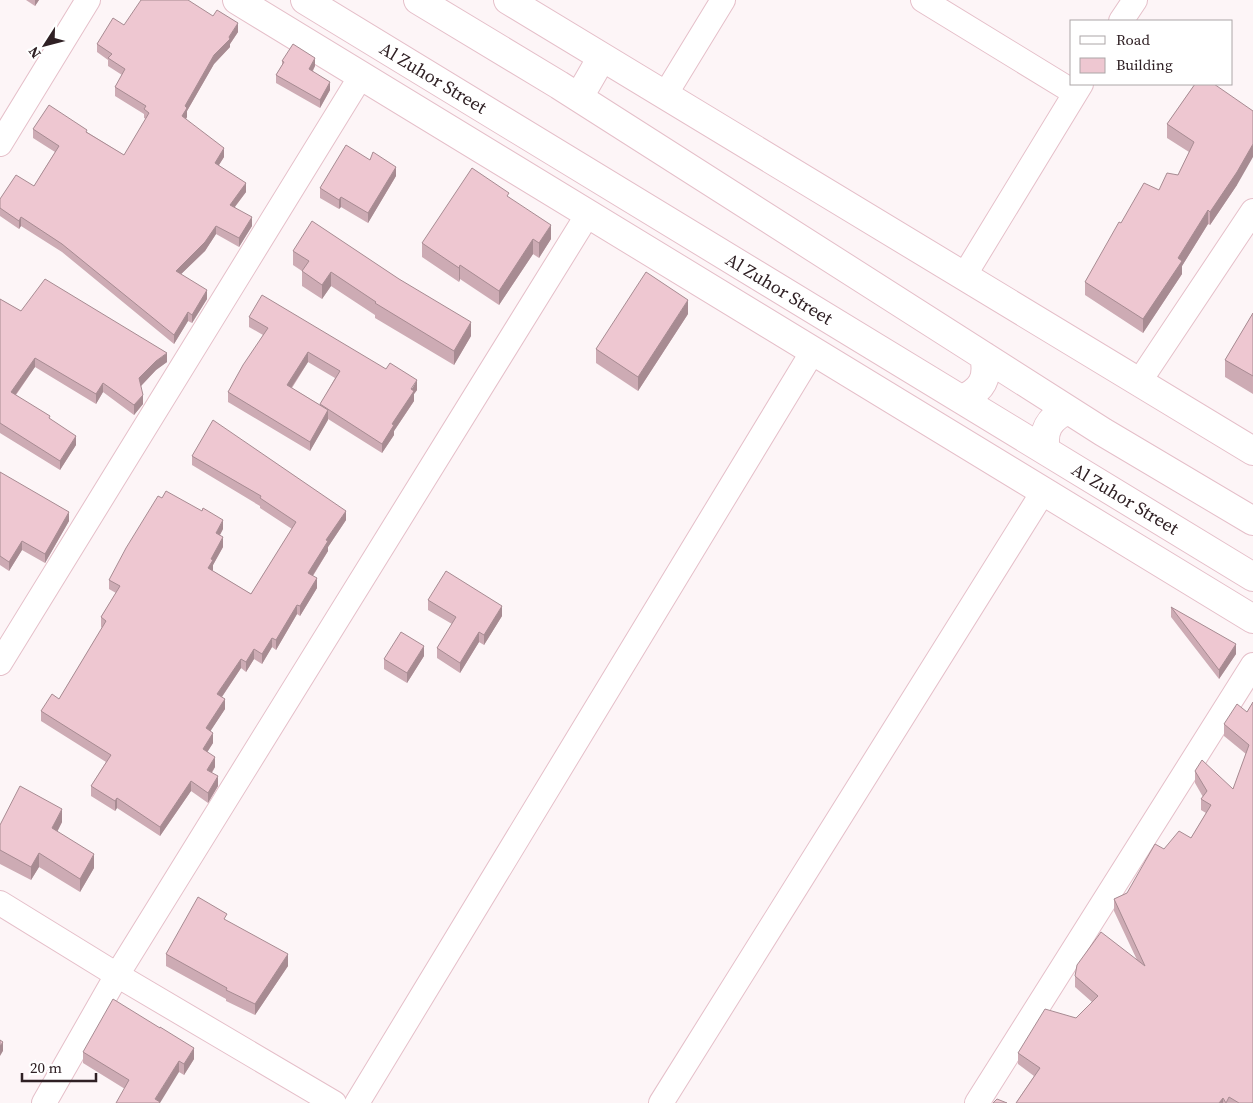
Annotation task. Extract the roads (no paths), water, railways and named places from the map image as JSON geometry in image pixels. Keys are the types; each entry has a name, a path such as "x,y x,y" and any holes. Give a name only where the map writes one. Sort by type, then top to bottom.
{"main road":[{"path":"237,0 1253,620"},
{"name":"Al Zuhor Street","path":"305,0 1253,577"},
{"path":"418,0 579,98 1111,437 1253,521"},
{"path":"508,0 1253,451"},
{"path":"579,98 602,57"},
{"path":"484,150 501,119"},
{"path":"961,399 977,391 982,383 986,366 984,356"},
{"path":"1046,451 1044,442 1048,426 1061,413 1068,410"}],"street":[{"path":"0,144 88,0"},
{"path":"665,95 723,0"},
{"path":"923,0 1070,83"},
{"path":"1122,20 1135,0"},
{"path":"0,663 361,76"},
{"path":"964,276 1078,88"},
{"path":"1139,382 1253,211"},
{"path":"44,1103 117,975 588,214"},
{"path":"357,1103 813,351"},
{"path":"661,1103 1043,492"},
{"path":"977,1103 1253,665"},
{"path":"0,904 334,1103"}]}
